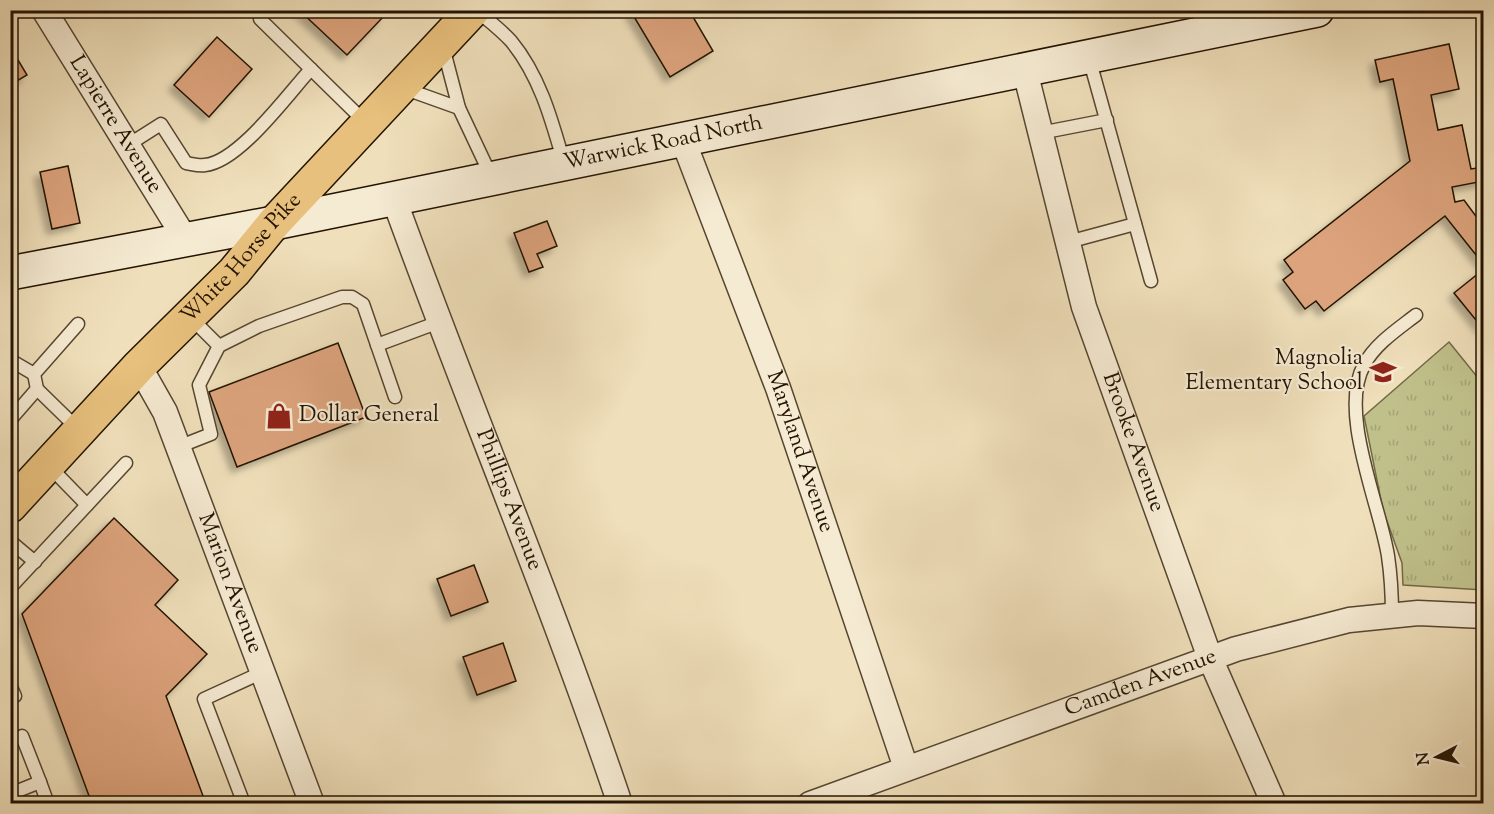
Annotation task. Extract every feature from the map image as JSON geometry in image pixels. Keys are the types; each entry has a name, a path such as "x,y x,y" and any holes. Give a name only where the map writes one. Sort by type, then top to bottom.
{"highway":[{"name":"White Horse Pike","path":"10,506 138,366 234,272 274,223 475,10"}],"street":[{"name":"Lapierre Avenue","path":"44,10 186,240"},
{"name":"Warwick Road North","path":"10,273 394,199 1317,10"},
{"name":"Brooke Avenue","path":"1025,71 1084,307 1210,658 1274,804"},
{"name":"Maryland Avenue","path":"682,140 778,388 906,768"},
{"name":"Phillips Avenue","path":"394,199 439,322 581,687 620,804"},
{"name":"Marion Avenue","path":"138,366 165,412 312,804"},
{"name":"Camden Avenue","path":"810,804 1236,649 1349,620 1418,613 1484,616"}],"lane":[{"path":"475,10 510,40 524,58 547,105 565,164"},
{"path":"261,19 368,125"},
{"path":"442,44 459,108 492,179"},
{"path":"1089,58 1151,281"},
{"path":"128,145 161,124 186,163 205,165 223,159 249,137 311,69"},
{"path":"402,88 459,108"},
{"path":"1040,133 1107,120"},
{"path":"1068,242 1135,224"},
{"path":"178,447 211,434 199,385 219,346 259,326 342,297 352,297 363,304 395,397"},
{"path":"1392,616 1388,556 1359,438 1356,386 1363,366 1373,351 1416,315"},
{"path":"189,316 219,346"},
{"path":"376,345 439,322"},
{"path":"34,374 78,324"},
{"path":"10,360 34,374 37,389 80,431"},
{"path":"10,420 37,389"},
{"path":"10,588 126,463"},
{"path":"48,465 87,505"},
{"path":"10,541 35,562"},
{"path":"244,804 204,699 263,672"},
{"path":"22,736 48,804"},
{"path":"10,794 40,782"}],"green space":[{"path":"1449,342 1483,384 1483,590 1403,585 1402,563 1383,510 1364,416"}],"building":[{"path":"299,10 379,10 384,16 347,55"},
{"path":"630,10 689,10 713,51 670,77"},
{"path":"217,37 252,69 209,117 174,85"},
{"path":"1449,44 1459,89 1431,95 1438,130 1462,125 1471,169 1484,167 1484,181 1452,187 1455,202 1464,200 1484,227 1484,265 1445,216 1324,311 1316,301 1305,309 1283,280 1293,272 1284,260 1410,161 1393,79 1380,82 1375,60"},
{"path":"18,60 27,75 10,85 10,64"},
{"path":"68,166 80,223 52,229 40,172"},
{"path":"547,221 557,246 537,254 543,267 529,272 514,233"},
{"path":"1484,269 1484,330 1454,293"},
{"path":"338,343 366,417 237,467 209,392"},
{"path":"114,518 178,580 155,605 207,654 166,696 206,804 92,804 22,614"},
{"path":"474,565 488,602 451,616 437,579"},
{"path":"503,643 516,681 477,695 463,657"}],"place":[{"name":"Magnolia Elementary School","path":"1383,372"},
{"name":"Dollar General","path":"279,416"}]}
